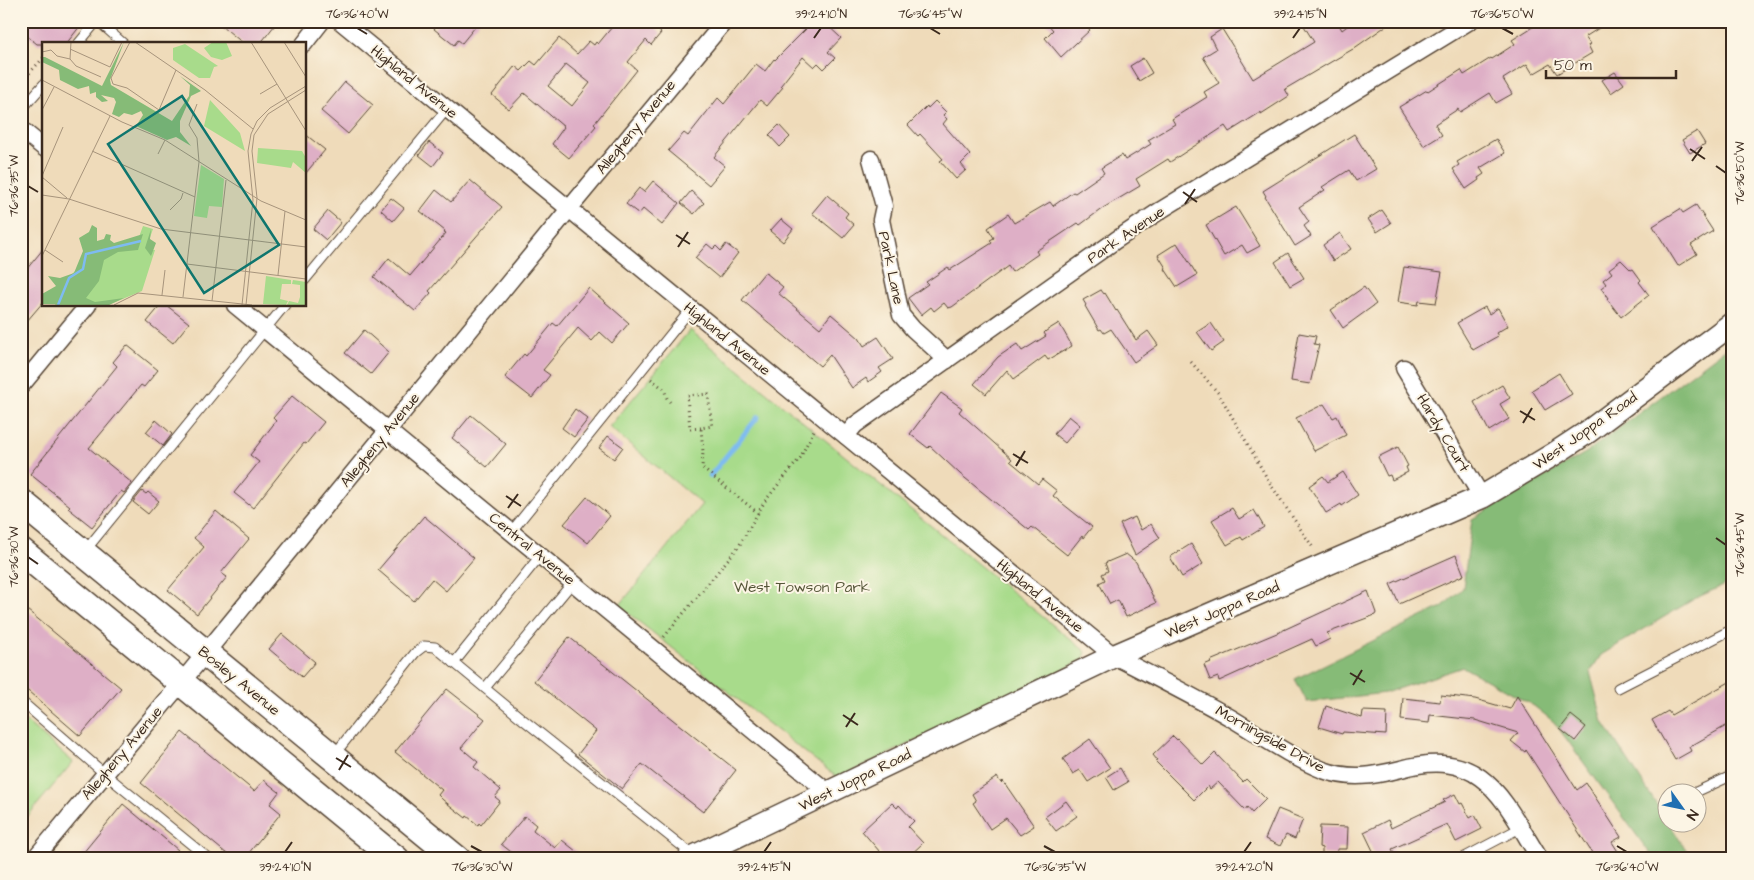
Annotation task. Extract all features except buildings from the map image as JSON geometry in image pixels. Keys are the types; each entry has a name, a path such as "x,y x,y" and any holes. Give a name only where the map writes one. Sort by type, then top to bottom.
{"main road":[{"name":"Bosley Avenue","path":"21,502 457,859"},
{"path":"21,551 396,859"}],"street":[{"path":"306,42 322,21"},
{"name":"Highland Avenue","path":"340,21 1114,656"},
{"name":"Allegheny Avenue","path":"34,859 205,654 704,45 726,21"},
{"name":"Park Avenue","path":"846,436 855,425 1161,210 1470,21"},
{"path":"21,129 42,146"},
{"name":"Park Lane","path":"871,159 884,206 881,220 901,315 913,329 947,360"},
{"path":"21,386 87,306"},
{"name":"Central Avenue","path":"236,306 828,792"},
{"name":"West Joppa Road","path":"692,857 1114,656 1482,497 1589,431 1733,323"},
{"name":"Hardy Court","path":"1404,368 1482,497"},
{"name":"Morningside Drive","path":"1114,656 1197,699 1289,753 1326,770 1347,776 1369,777 1412,766 1434,763 1451,764 1467,769 1482,777 1492,787 1540,859"}],"lane":[{"path":"80,42 98,21 122,42"},
{"path":"21,110 42,86"},
{"path":"306,279 447,109"},
{"path":"83,553 284,306"},
{"path":"511,532 691,309"},
{"path":"454,663 540,556"},
{"path":"484,688 573,582"},
{"path":"1618,688 1733,629"},
{"path":"332,757 415,653 424,646 435,647 692,857"},
{"path":"21,701 105,774 209,859"},
{"path":"1706,787 1733,775"},
{"path":"1462,859 1520,828"}],"path":[{"path":"26,77 42,59"},
{"path":"1191,362 1219,394 1271,484 1325,565"},
{"path":"640,371 664,389 670,402"},
{"path":"708,394 712,426 701,428 690,429 687,396 708,394"},
{"path":"701,428 702,468 758,513"},
{"path":"654,649 739,546 765,501 800,458 816,428"}],"green space":[{"name":"West Towson Park","path":"690,330 1086,652 1083,660 838,778 619,606 702,504 609,427"},
{"path":"1733,343 1733,581 1694,599 1601,655 1590,672 1603,722 1656,804 1656,832 1675,832 1692,859 1654,859 1554,722 1534,706 1463,667 1385,693 1307,702 1295,679 1442,607 1463,588 1472,519 1587,452"},
{"path":"21,717 73,762 21,824"}],"waterway":[{"path":"710,476 758,417"}]}
